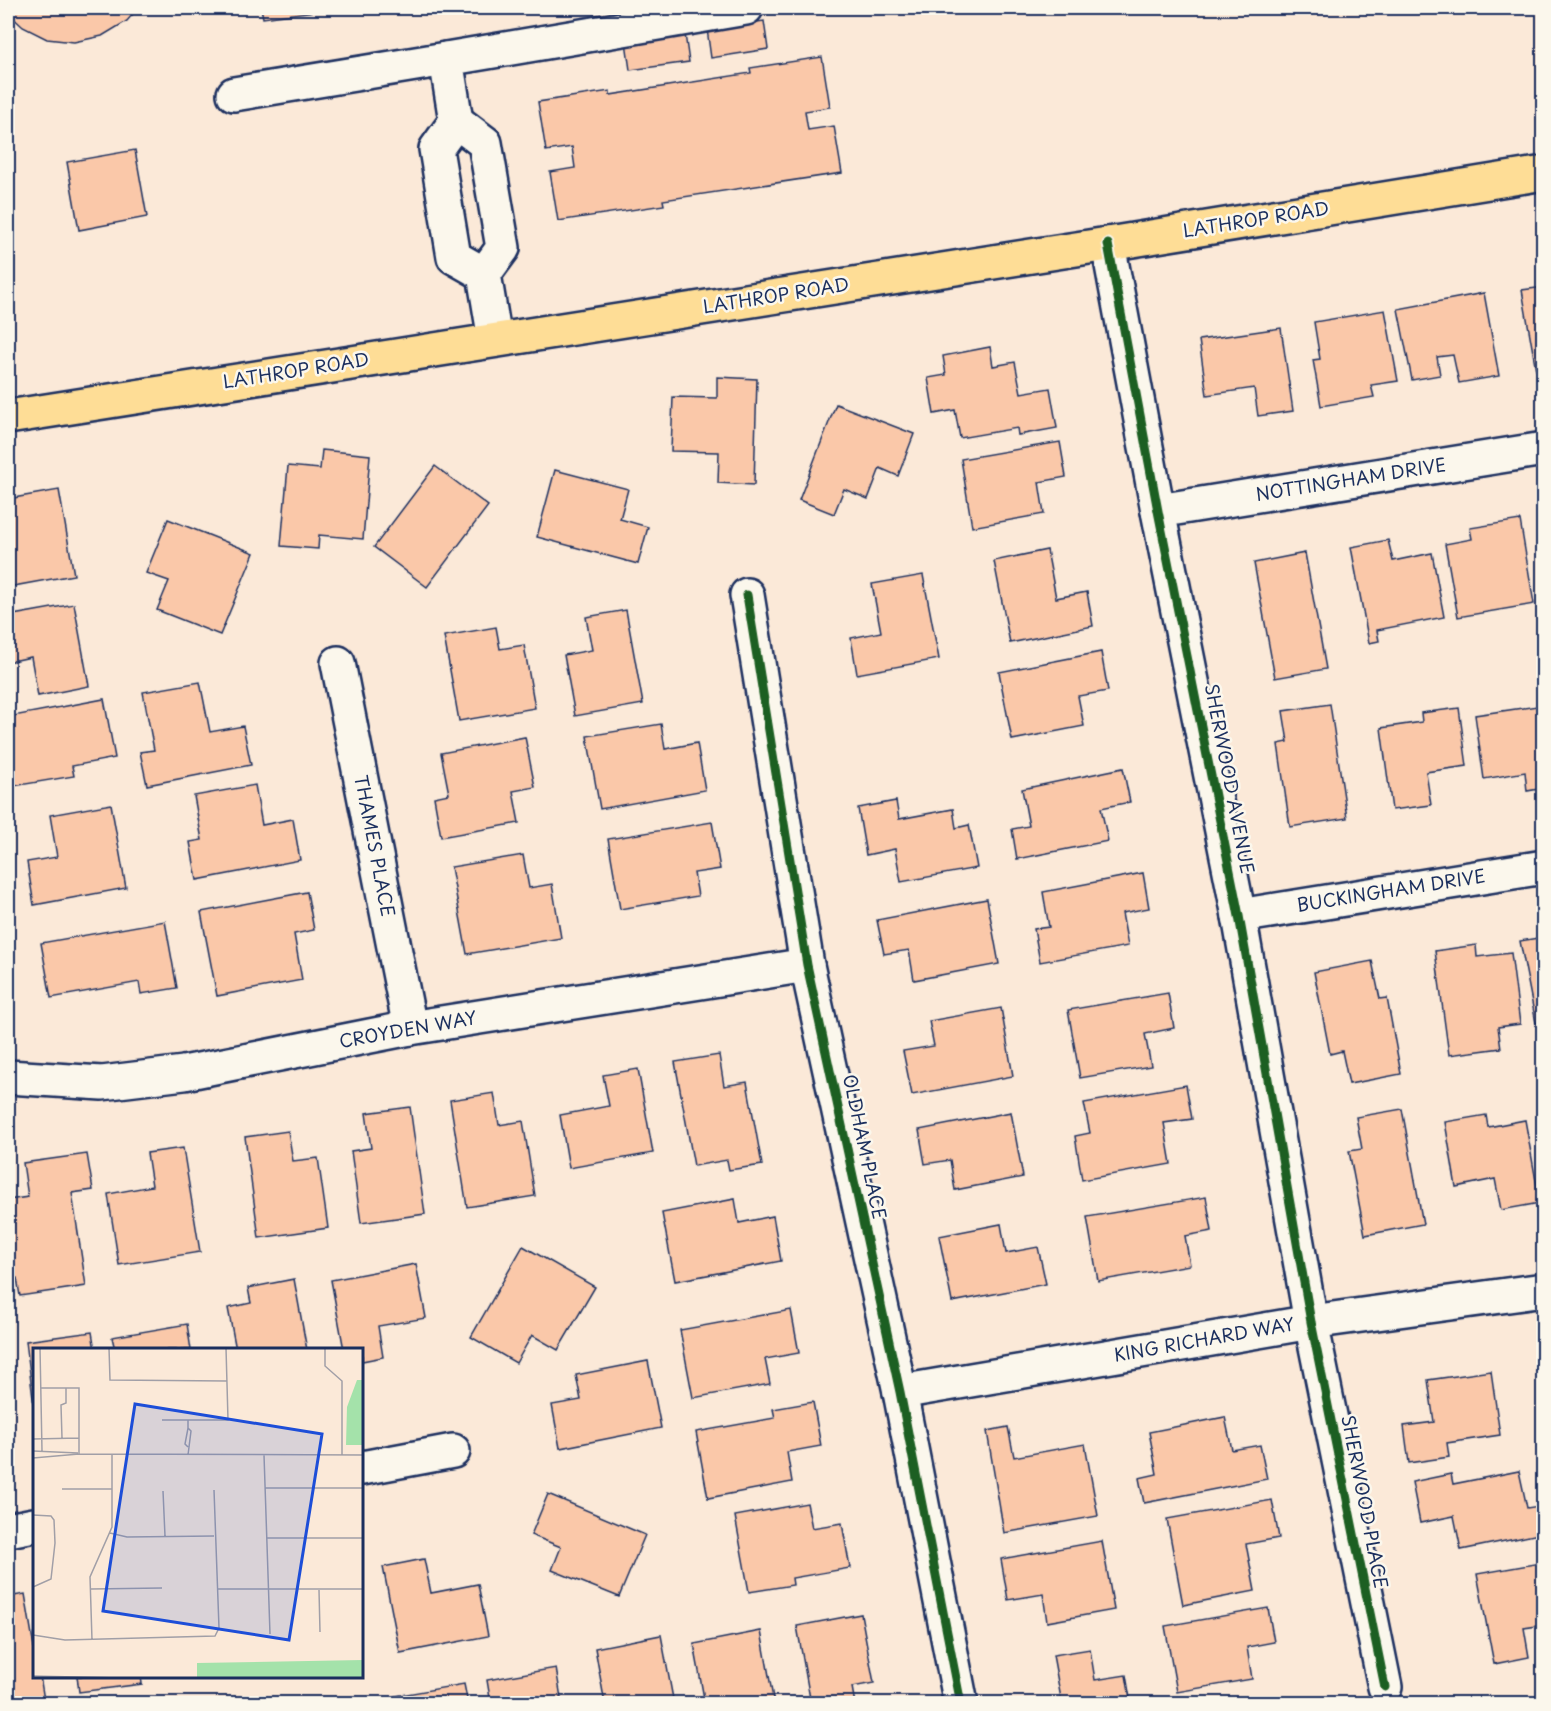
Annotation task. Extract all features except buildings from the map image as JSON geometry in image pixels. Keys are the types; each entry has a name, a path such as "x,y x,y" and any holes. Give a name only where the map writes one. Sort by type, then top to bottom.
{"main road":[{"name":"LATHROP ROAD","path":"8,417 1544,173"}],"street":[{"path":"234,94 746,8"},
{"path":"446,59 456,121 485,143 503,248 484,274 495,340"},
{"path":"456,121 436,149 454,257 484,274"},
{"name":"SHERWOOD AVENUE","path":"1108,244 1158,511 1239,916 1311,1322"},
{"name":"NOTTINGHAM DRIVE","path":"1158,511 1544,449"},
{"name":"OLDHAM PLACE","path":"747,596 807,965 900,1392 961,1704"},
{"name":"THAMES PLACE","path":"338,663 410,1028"},
{"name":"BUCKINGHAM DRIVE","path":"1239,916 1544,867"},
{"name":"CROYDEN WAY","path":"8,1077 102,1083 184,1073 410,1028 807,965"},
{"name":"KING RICHARD WAY","path":"900,1392 1311,1322 1544,1290"},
{"name":"SHERWOOD PLACE","path":"1311,1322 1385,1688"},
{"path":"363,1468 453,1451"},
{"path":"8,1530 33,1525"}],"cycle path":[{"path":"1108,244 1158,511 1239,916 1311,1322 1385,1687"},
{"path":"747,595 807,965 900,1392 961,1704"}]}
